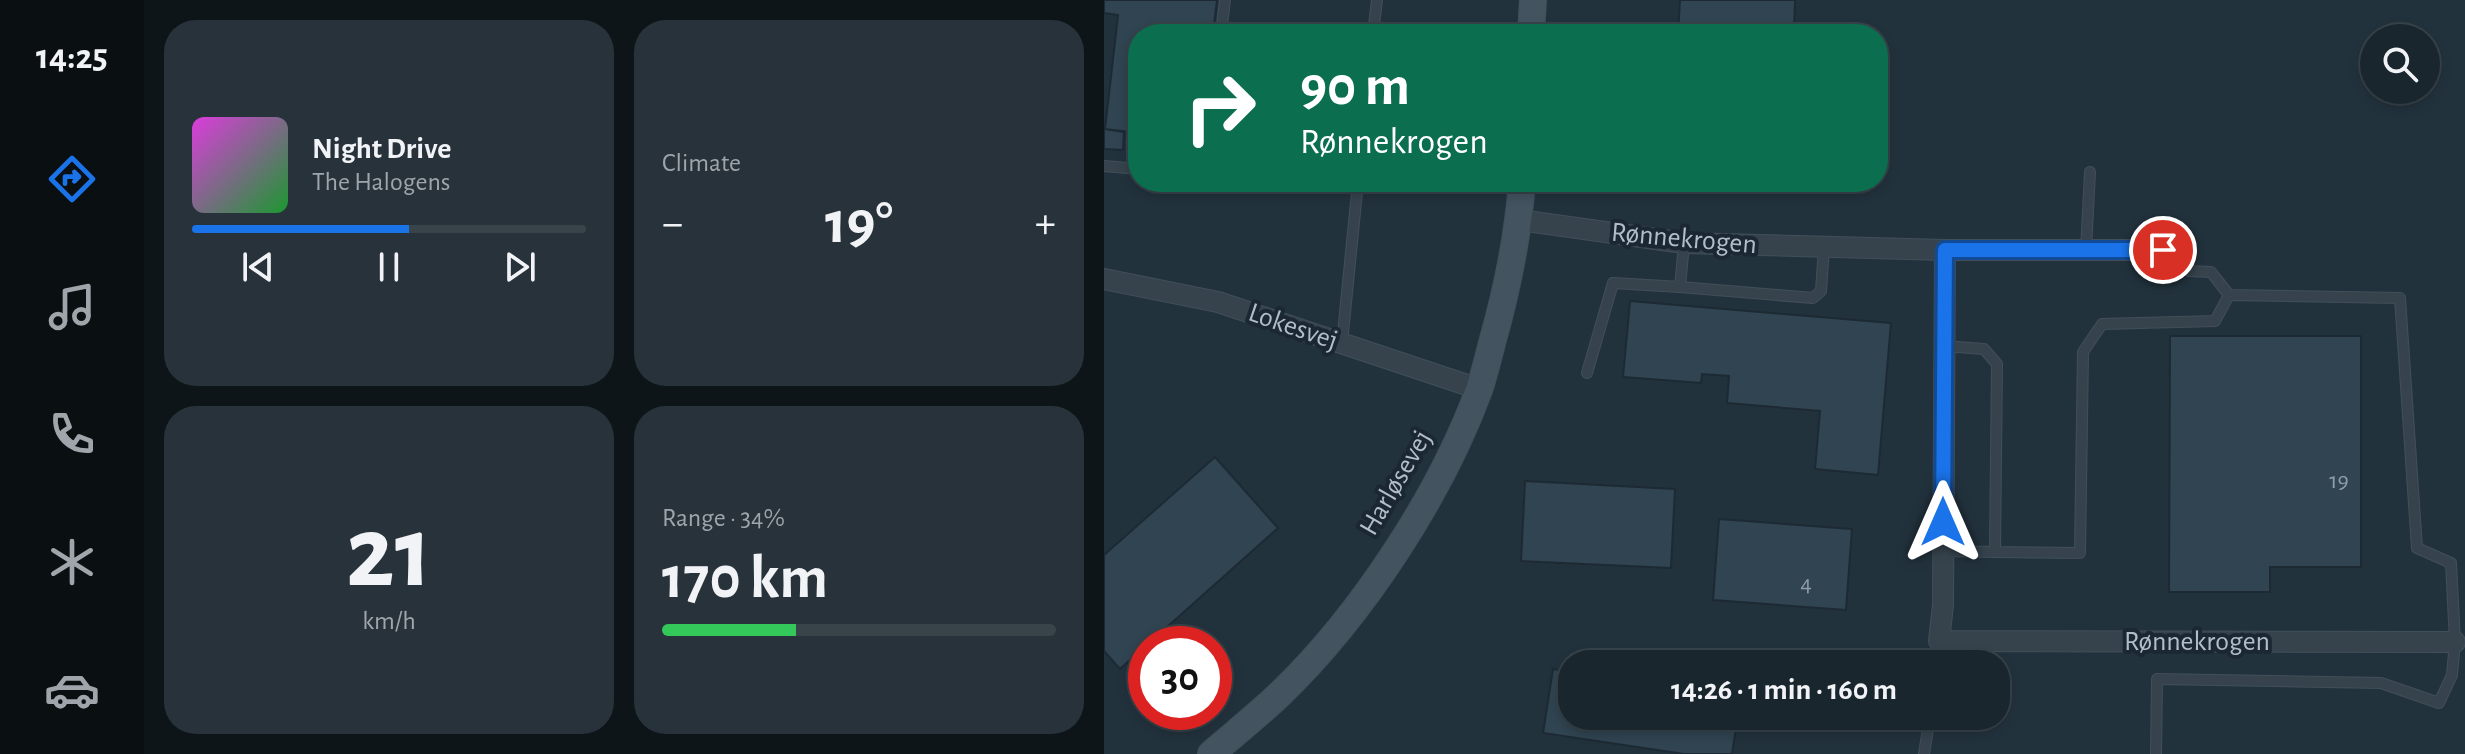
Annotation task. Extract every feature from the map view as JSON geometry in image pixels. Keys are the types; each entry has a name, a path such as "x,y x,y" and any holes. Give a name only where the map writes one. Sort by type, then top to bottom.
{"street":[{"name":"Harløsevej","path":"1211,754 1281,693 1328,642 1375,581 1420,511 1455,445 1479,389 1504,299 1521,192"},
{"name":"Rønnekrogen","path":"1519,220 1684,243 1945,250 2163,250"},
{"path":"1939,641 1943,605 1945,250"},
{"name":"Lokesvej","path":"1104,279 1218,302 1479,389"},
{"name":"Rønnekrogen","path":"1939,641 2460,642"}],"lane":[{"path":"1222,24 1225,0"},
{"path":"1374,24 1377,0"},
{"path":"1104,166 1128,168"},
{"path":"2086,250 2090,172"},
{"path":"1342,344 1357,192"},
{"path":"1680,287 1684,243"},
{"path":"1587,373 1613,283 1813,298 1821,291 1824,248"},
{"path":"2163,250 2189,271 2211,272 2229,295"},
{"path":"1943,551 2080,553 2083,352 2102,324 2215,321 2229,295"},
{"path":"2156,754 2157,679 2381,683 2439,703 2452,675 2460,642 2451,563 2417,548 2400,298 2229,295"},
{"path":"1944,346 1984,349 1997,364 1995,552"},
{"path":"1938,650 1939,641"},
{"path":"1924,754 1928,730"}],"building":[{"path":"1104,0 1217,0 1214,24 1128,24 1128,132 1105,129 1118,15 1104,13"},
{"path":"1680,0 1795,0 1794,24 1679,24"},
{"path":"1104,129 1124,132 1123,150 1104,149"},
{"path":"1630,301 1891,323 1878,475 1815,469 1820,411 1727,403 1729,376 1702,374 1701,383 1623,377"},
{"path":"2170,336 2361,336 2361,567 2270,567 2270,592 2169,592"},
{"path":"1215,457 1278,528 1168,626 1128,626 1128,662 1120,669 1104,651 1104,555"},
{"path":"1525,481 1675,489 1671,568 1521,561"},
{"path":"1719,519 1852,529 1846,610 1713,600"},
{"path":"1553,669 1558,670 1558,730 1736,730 1732,754 1684,754 1543,733"}],"route":[{"path":"1943,522 1945,250 2163,250"}]}
